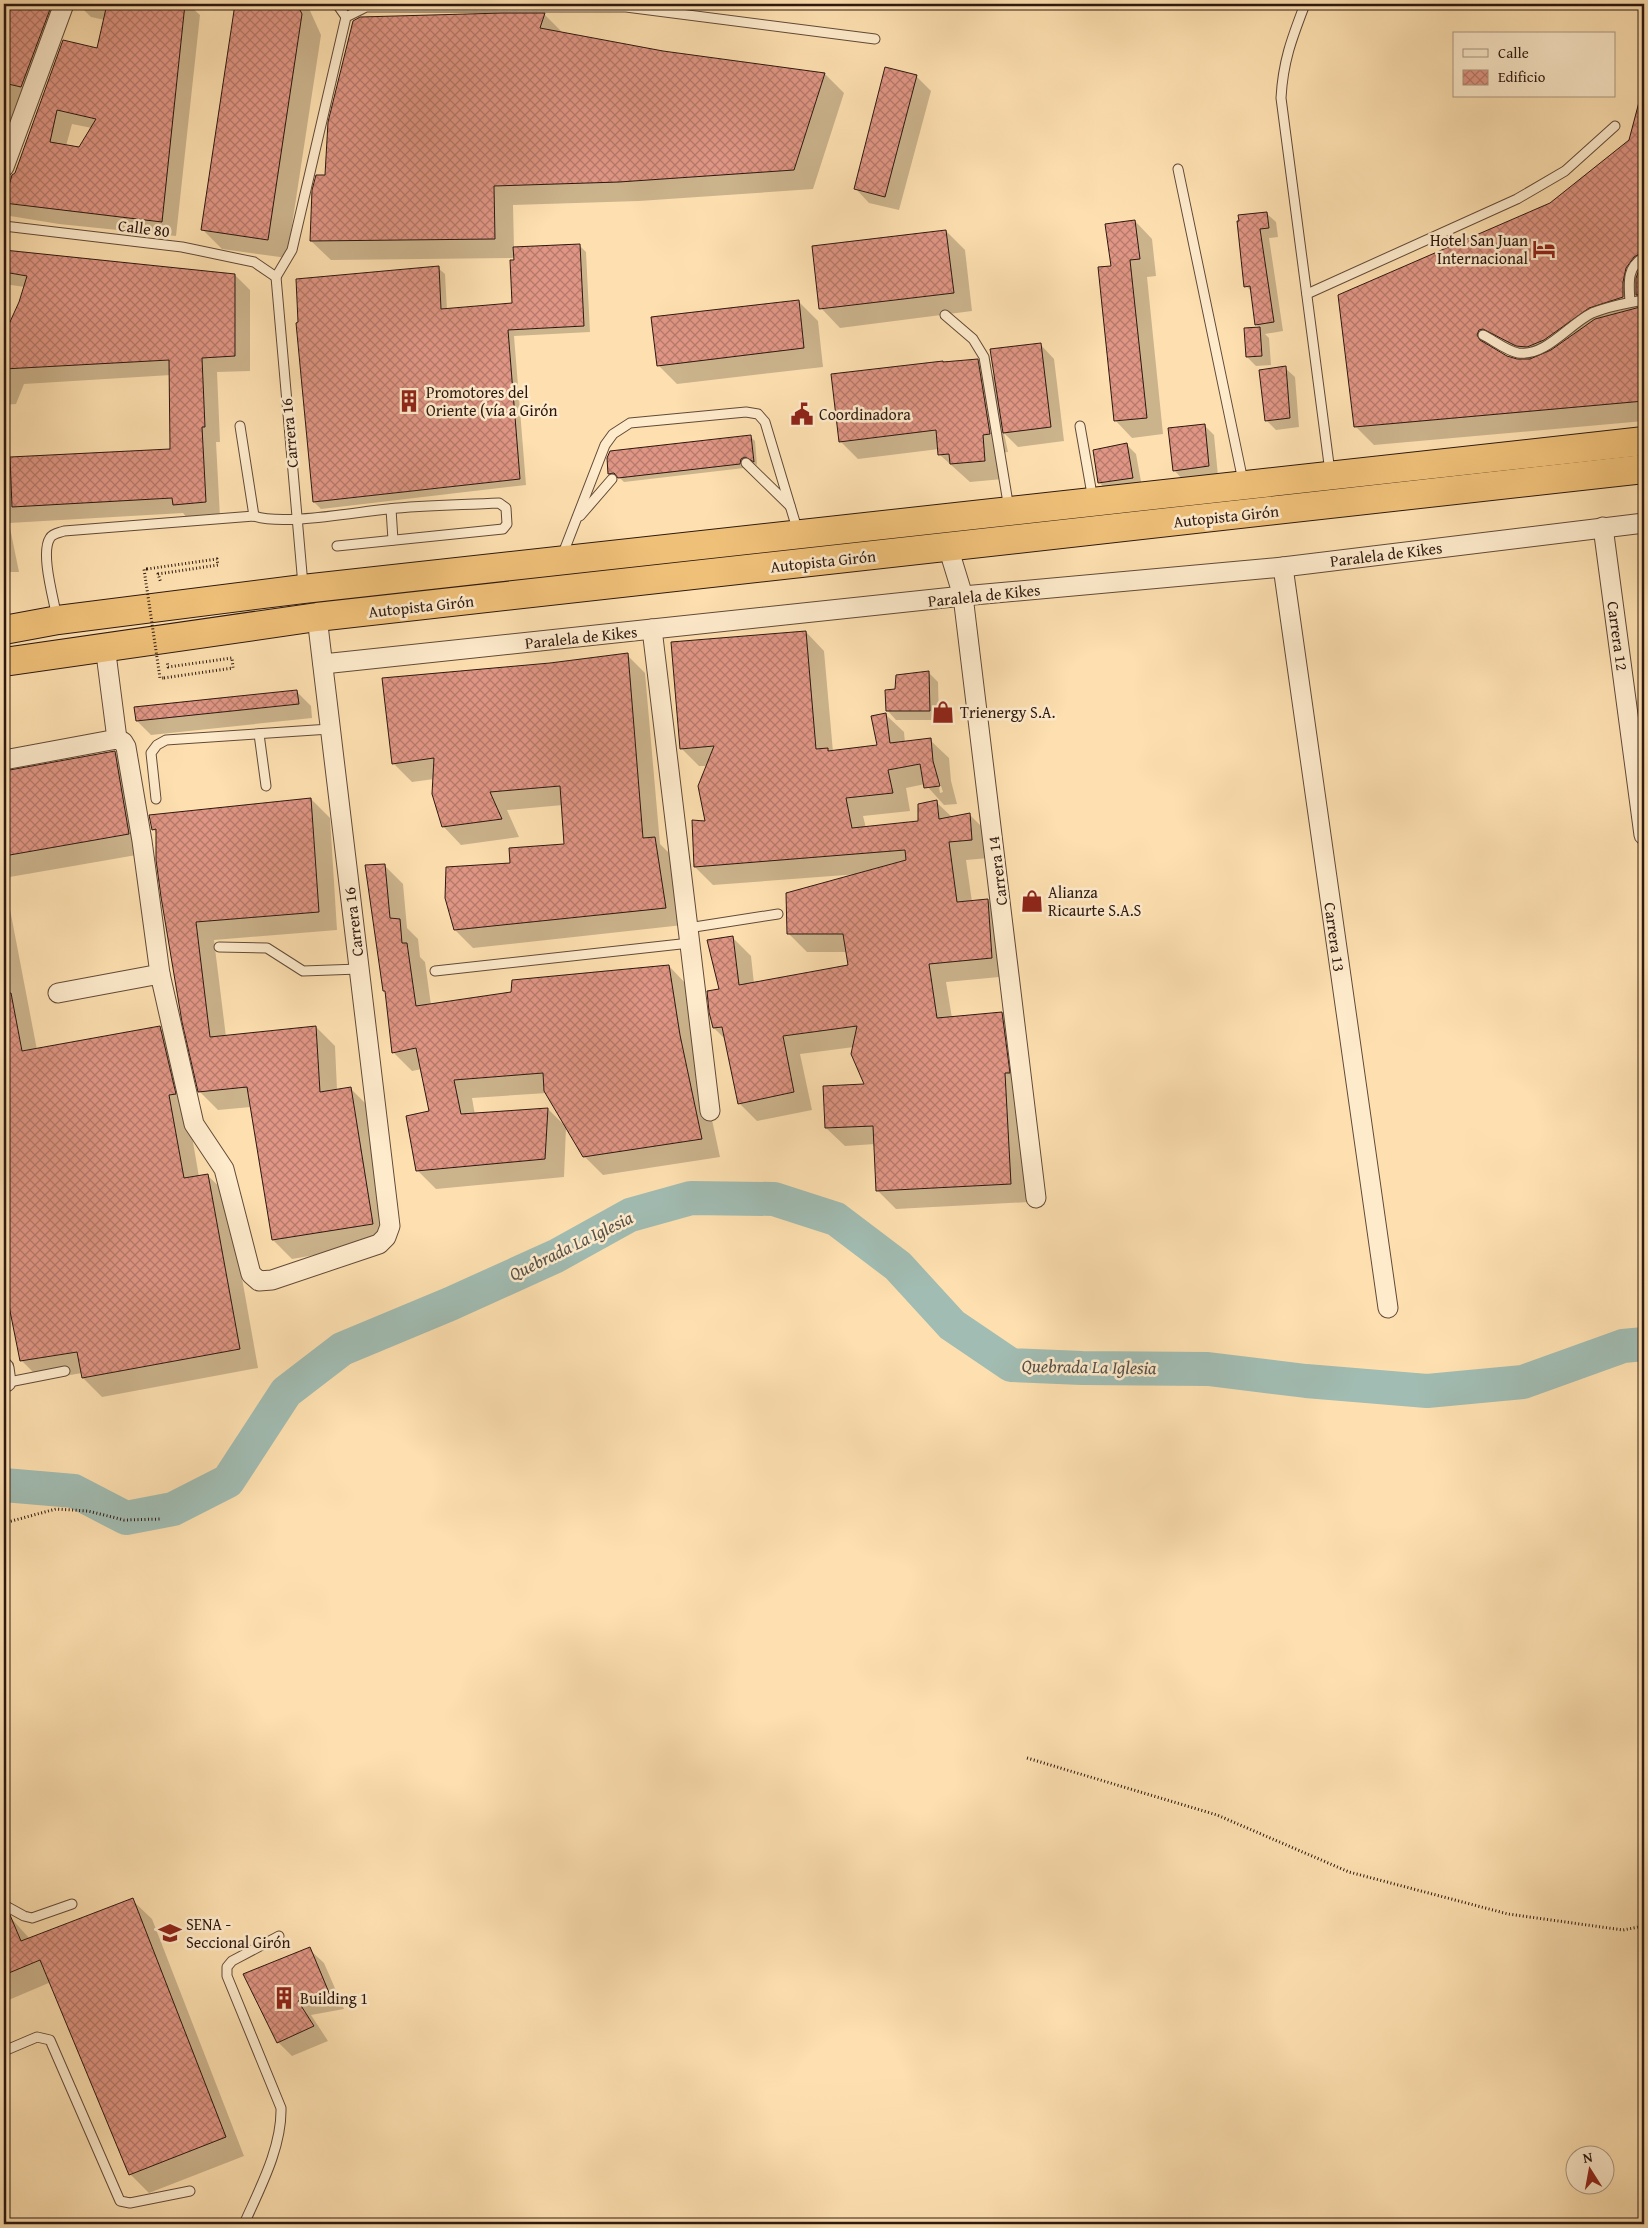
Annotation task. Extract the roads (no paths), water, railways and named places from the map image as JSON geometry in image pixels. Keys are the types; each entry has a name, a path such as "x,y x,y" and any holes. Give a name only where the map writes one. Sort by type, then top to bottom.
{"highway":[{"name":"Autopista Girón","path":"4,630 58,620 303,589 1644,441"},
{"name":"Autopista Girón","path":"4,662 317,617 1644,469"}],"street":[{"path":"4,167 64,4"},
{"name":"Paralela de Kikes","path":"322,664 963,596 1283,567 1644,523"},
{"name":"Carrera 12","path":"1603,527 1644,835"},
{"name":"Carrera 14","path":"948,547 963,596 1036,1198"},
{"name":"Carrera 13","path":"1283,567 1388,1308"},
{"name":"Carrera 16","path":"160,974 194,1124 224,1169 251,1274 259,1281 272,1280 379,1244 386,1237 390,1226 317,617"},
{"path":"652,629 710,1112"},
{"path":"105,646 117,739"},
{"path":"4,760 117,739 126,746 142,841 160,974 58,993"}],"lane":[{"path":"337,4 346,17"},
{"path":"276,276 292,250 346,17 346,4"},
{"path":"1305,4 1290,42 1283,71 1281,98 1331,477"},
{"path":"346,17 366,8 626,7 875,39"},
{"path":"1307,294 1517,199 1565,171 1616,126"},
{"path":"1178,169 1244,486"},
{"name":"Calle 80","path":"4,226 182,247 254,262 276,276"},
{"path":"1630,302 1629,277 1632,266 1644,257"},
{"name":"Carrera 16","path":"276,276 303,589"},
{"path":"1483,335 1517,352 1526,352 1541,348 1589,314 1608,306 1644,300"},
{"path":"945,315 973,339 984,357 1009,511"},
{"path":"560,561 605,445 614,434 630,423 746,412 758,414 765,422 799,534"},
{"path":"240,426 254,516"},
{"path":"1080,426 1094,502"},
{"path":"746,464 790,506"},
{"path":"574,523 612,479"},
{"path":"58,620 46,560 48,540 53,535 64,531 254,516 266,520 298,518 391,509 499,502 506,508 507,524 503,529 337,546"},
{"path":"391,509 393,540"},
{"path":"156,799 151,753 156,745 166,740 330,730"},
{"path":"259,734 266,786"},
{"path":"435,971 689,935 778,914"},
{"path":"219,947 267,948 303,971 359,969"},
{"path":"5,1378 65,1371"},
{"path":"4,1905 24,1916 32,1918 72,1904"},
{"path":"244,2224 261,2184 281,2126 281,2108 227,1976 227,1967 232,1961 279,1936"},
{"path":"4,2051 37,2037 50,2040 120,2201 130,2203 190,2191"}],"waterway":[{"name":"Quebrada La Iglesia","path":"4,1485 74,1491 126,1518 173,1509 228,1481 286,1392 342,1349 450,1304 556,1256 630,1215 691,1198 774,1199 836,1219 898,1266 952,1325 1011,1365 1082,1368 1208,1369 1306,1381 1427,1391 1523,1382 1623,1346 1644,1344"}],"place":[{"name":"Hotel San Juan Internacional","path":"1544,249"},
{"name":"Promotores del Oriente (vía a Girón","path":"409,401"},
{"name":"Coordinadora","path":"802,414"},
{"name":"Trienergy S.A.","path":"943,712"},
{"name":"Alianza Ricaurte S.A.S","path":"1032,901"},
{"name":"SENA - Seccional Girón","path":"170,1933"},
{"name":"Building 1","path":"284,1998"}]}
